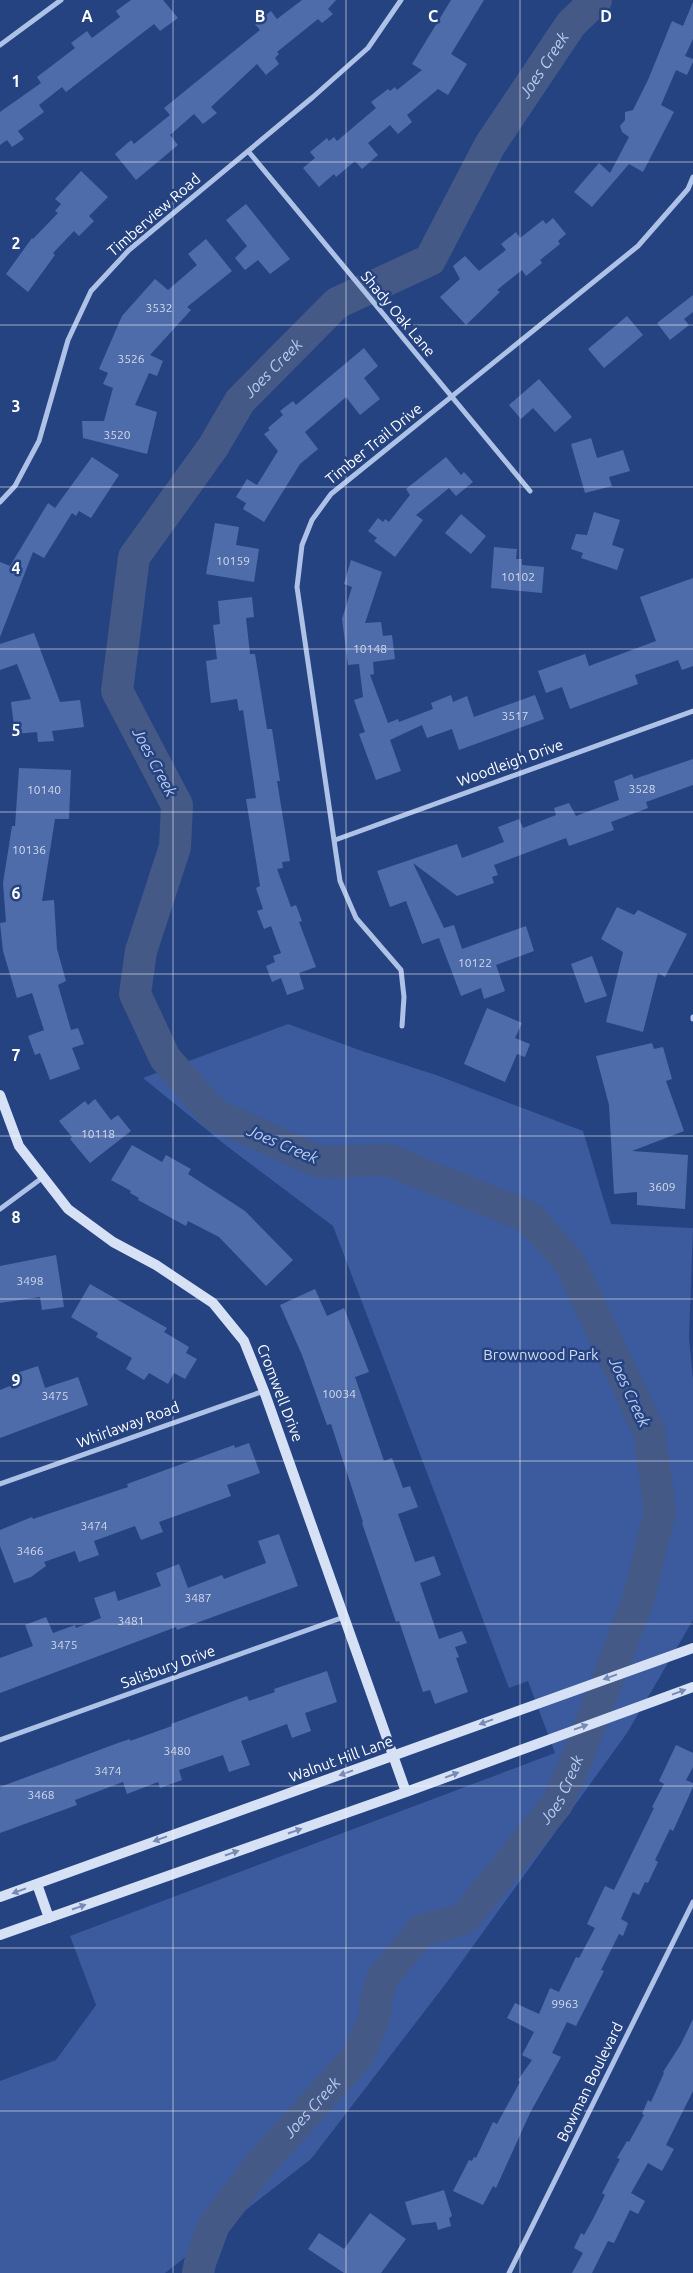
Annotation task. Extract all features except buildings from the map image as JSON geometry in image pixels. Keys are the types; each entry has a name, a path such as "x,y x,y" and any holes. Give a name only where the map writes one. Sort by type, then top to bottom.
{"main road":[{"name":"Cromwell Drive","path":"0,1095 19,1146 68,1210 114,1242 156,1264 213,1303 244,1341 264,1391 406,1792"},
{"name":"Walnut Hill Lane","path":"0,1898 693,1648"},
{"path":"0,1935 406,1792 693,1687"},
{"path":"37,1884 49,1918"}],"street":[{"path":"0,45 61,0"},
{"name":"Timberview Road","path":"0,502 15,486 39,441 68,340 91,291 129,250 313,97 368,48 401,0"},
{"name":"Shady Oak Lane","path":"248,151 530,491"},
{"name":"Timber Trail Drive","path":"402,1026 404,997 401,970 356,918 340,881 336,840 297,587 302,545 312,520 331,494 638,246 688,189 693,177"},
{"name":"Woodleigh Drive","path":"336,840 693,711"},
{"path":"0,1209 42,1178"},
{"name":"Whirlaway Road","path":"0,1484 264,1391"},
{"name":"Salisbury Drive","path":"0,1740 344,1617"},
{"name":"Bowman Boulevard","path":"509,2273 693,1902"}],"green space":[{"name":"Brownwood Park","path":"288,1024 436,1075 583,1131 611,1224 693,1228 689,1338 693,1380 693,1620 627,1733 447,1982 311,2159 165,2273 0,2273 0,2081 56,2060 96,2005 70,1936 555,1753 528,1681 509,1688 333,1226 228,1147 143,1078"}],"waterway":[{"name":"Joes Creek","path":"198,2273 214,2225 263,2161 358,2056 374,2019 377,1994 383,1977 422,1930 464,1919 557,1804 577,1759 638,1600 660,1511 649,1431 570,1263 529,1217 388,1160 319,1162 214,1114 165,1058 135,994 141,951 175,847 177,805 117,691 134,557 213,447 240,401 337,303 430,260 490,145 571,24 596,0"}]}
